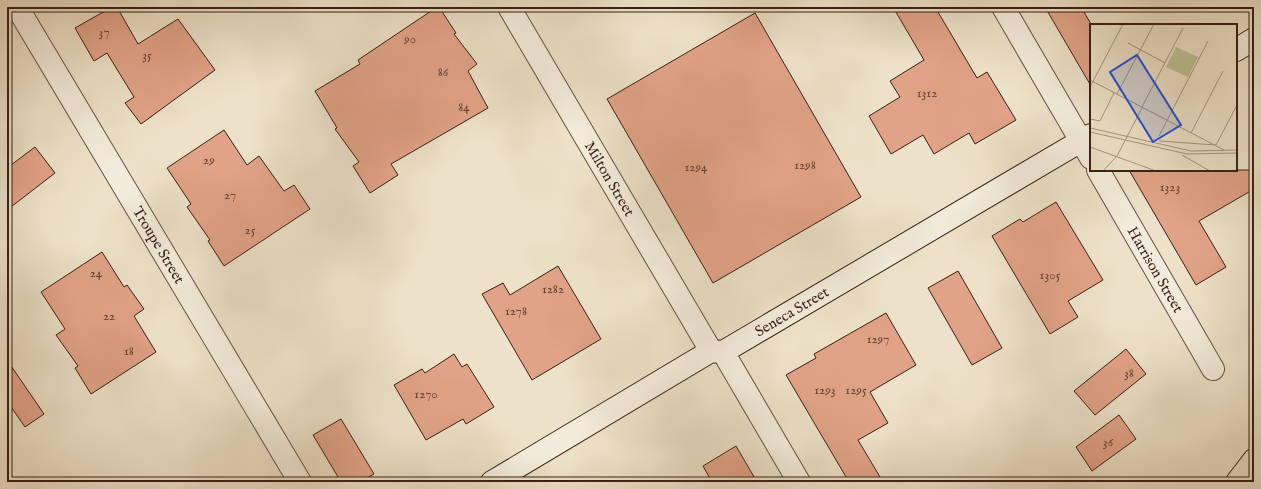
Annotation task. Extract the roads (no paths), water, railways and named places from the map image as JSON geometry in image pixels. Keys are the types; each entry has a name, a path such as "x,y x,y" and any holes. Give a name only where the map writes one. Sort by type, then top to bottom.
{"highway":[{"path":"1238,482 1254,460"}],"street":[{"name":"Troupe Street","path":"17,7 300,482"},
{"name":"Milton Street","path":"509,7 717,351 799,482"},
{"path":"1003,7 1088,145"},
{"path":"1237,49 1254,39"},
{"name":"Seneca Street","path":"492,482 717,351 1088,145"},
{"name":"Harrison Street","path":"1099,171 1213,369"}]}
